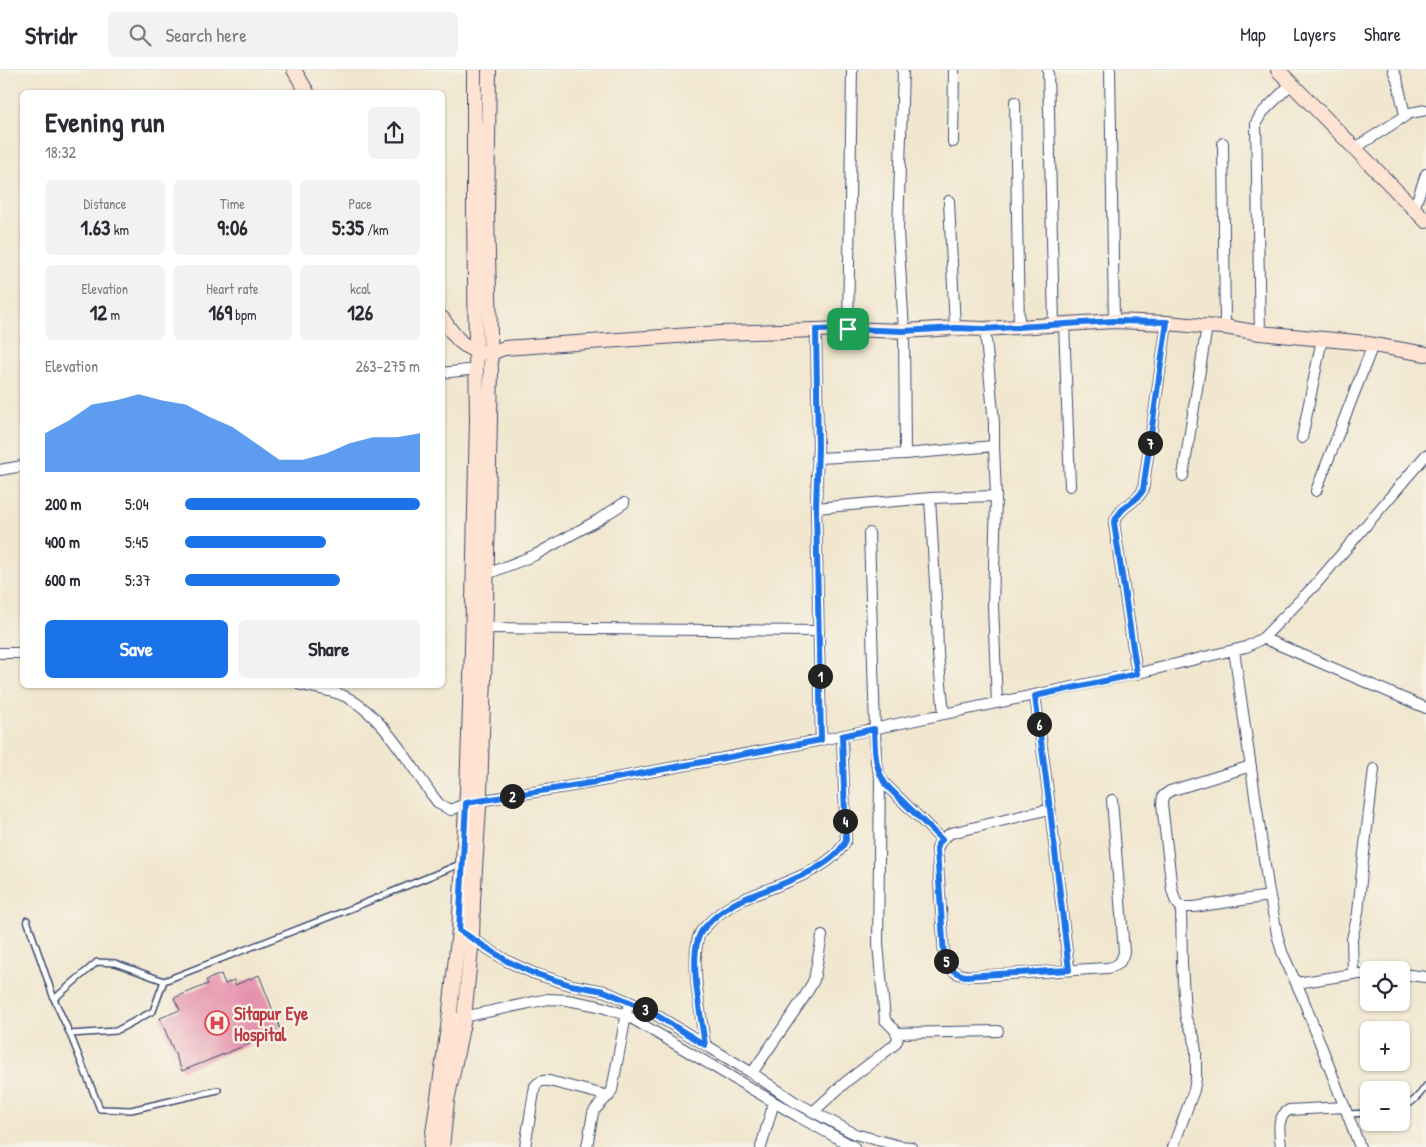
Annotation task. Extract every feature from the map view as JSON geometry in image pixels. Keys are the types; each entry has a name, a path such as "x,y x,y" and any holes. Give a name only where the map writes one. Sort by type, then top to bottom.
{"street":[{"path":"294,70 306,90"},
{"path":"442,1147 447,1101 464,1018 472,939 472,648 477,418 474,70"},
{"path":"431,1147 449,1020 459,930 462,863 473,802 486,628 491,353 487,215 489,70"},
{"path":"848,329 852,70"},
{"path":"904,70 898,231 904,331 905,454"},
{"path":"953,142 954,70"},
{"path":"1048,70 1059,324 1070,486"},
{"path":"1110,70 1114,321"},
{"path":"1278,70 1426,221"},
{"path":"1393,70 1397,79 1405,116"},
{"path":"1260,333 1256,123 1261,114 1291,84"},
{"path":"1015,102 1019,327"},
{"path":"1354,148 1410,113 1426,110"},
{"path":"1223,143 1225,327"},
{"path":"1414,210 1426,174"},
{"path":"949,201 955,328"},
{"path":"445,322 458,340 465,346 475,351 491,353 503,349 532,346 720,333 848,329 904,331 955,328 984,329 1114,321 1167,322 1225,327 1260,333 1374,345 1426,354"},
{"path":"1137,674 1114,523 1122,508 1140,496 1143,490 1167,322"},
{"path":"1183,476 1206,326"},
{"path":"984,329 994,423 996,496 993,606 997,703"},
{"path":"816,330 816,508 821,740"},
{"path":"1302,438 1322,339"},
{"path":"1316,491 1374,345"},
{"path":"445,372 476,369"},
{"path":"817,458 905,454 994,446"},
{"path":"314,688 344,696 362,707 386,731 439,804 451,810 473,802 584,784 821,740 1035,696 1137,674 1246,647 1263,638 1316,584 1426,455"},
{"path":"0,470 20,466"},
{"path":"816,508 930,498 996,496"},
{"path":"930,498 938,654 944,714"},
{"path":"487,574 535,555 598,520 624,503"},
{"path":"813,1112 847,1081 893,1046 898,1036 885,1020 878,944 880,776 876,762 874,729 870,533"},
{"path":"486,628 819,631"},
{"path":"1263,638 1426,708"},
{"path":"1234,650 1277,934 1282,952 1297,983 1360,1147"},
{"path":"0,653 20,653"},
{"path":"1035,696 1069,970"},
{"path":"705,1045 695,967 697,942 700,932 714,917 733,905 818,868 834,857 842,848 846,840 842,736"},
{"path":"1173,1147 1194,1090 1196,1052 1194,1038 1185,1012 1181,907 1176,902 1172,890 1162,804 1163,796 1170,790 1251,766"},
{"path":"1353,974 1352,939 1358,913 1374,769"},
{"path":"880,776 886,785 942,840"},
{"path":"1050,809 951,833 938,844 944,956 948,966 957,974 965,976 1069,970 1115,966 1121,961 1124,952 1112,800"},
{"path":"1181,907 1194,907 1270,896"},
{"path":"459,930 507,961 533,973 571,985 604,991 648,1010 795,1102 855,1134 900,1146 911,1147"},
{"path":"752,1074 814,980 822,936"},
{"path":"1297,983 1360,974"},
{"path":"1410,975 1426,977"},
{"path":"449,1020 548,999 599,1006 626,1015 854,1147"},
{"path":"587,1147 592,1113 609,1096 612,1090 630,1002"},
{"path":"896,1032 998,1031"},
{"path":"525,1147 535,1086 538,1082 543,1080 549,1081 609,1096"},
{"path":"761,1147 774,1102"},
{"path":"1280,1147 1279,1121 1282,1114 1289,1110 1346,1111"}],"lane":[{"path":"54,999 96,962 114,963 164,981 355,907 462,863"},
{"path":"27,920 54,999 100,1109 131,1110 218,1090"},
{"path":"70,1034 116,1031 153,1011 164,981"},
{"path":"1410,1104 1426,1086"},
{"path":"1346,1111 1360,1112"}],"building":[{"path":"221,974 225,984 234,980 235,985 259,975 281,1031 182,1071 160,1018 180,1010 174,998 208,984 206,980"}],"place":[{"name":"Sitapur Eye Hospital","path":"217,1023"}],"route":[{"path":"1077,322 1167,322 1143,490 1140,496 1122,508 1114,523 1137,674 1035,696 1069,970 965,976 957,974 948,966 944,956 937,850 938,844 942,840 886,785 880,776 876,762 874,729 842,736 846,840 842,848 834,857 818,868 733,905 714,917 700,932 697,942 695,967 705,1045 648,1010 604,991 571,985 533,973 507,961 459,930 466,803 584,784 821,740 816,508 818,447 816,330 848,329 904,331 955,328 984,329 1077,322"}]}
